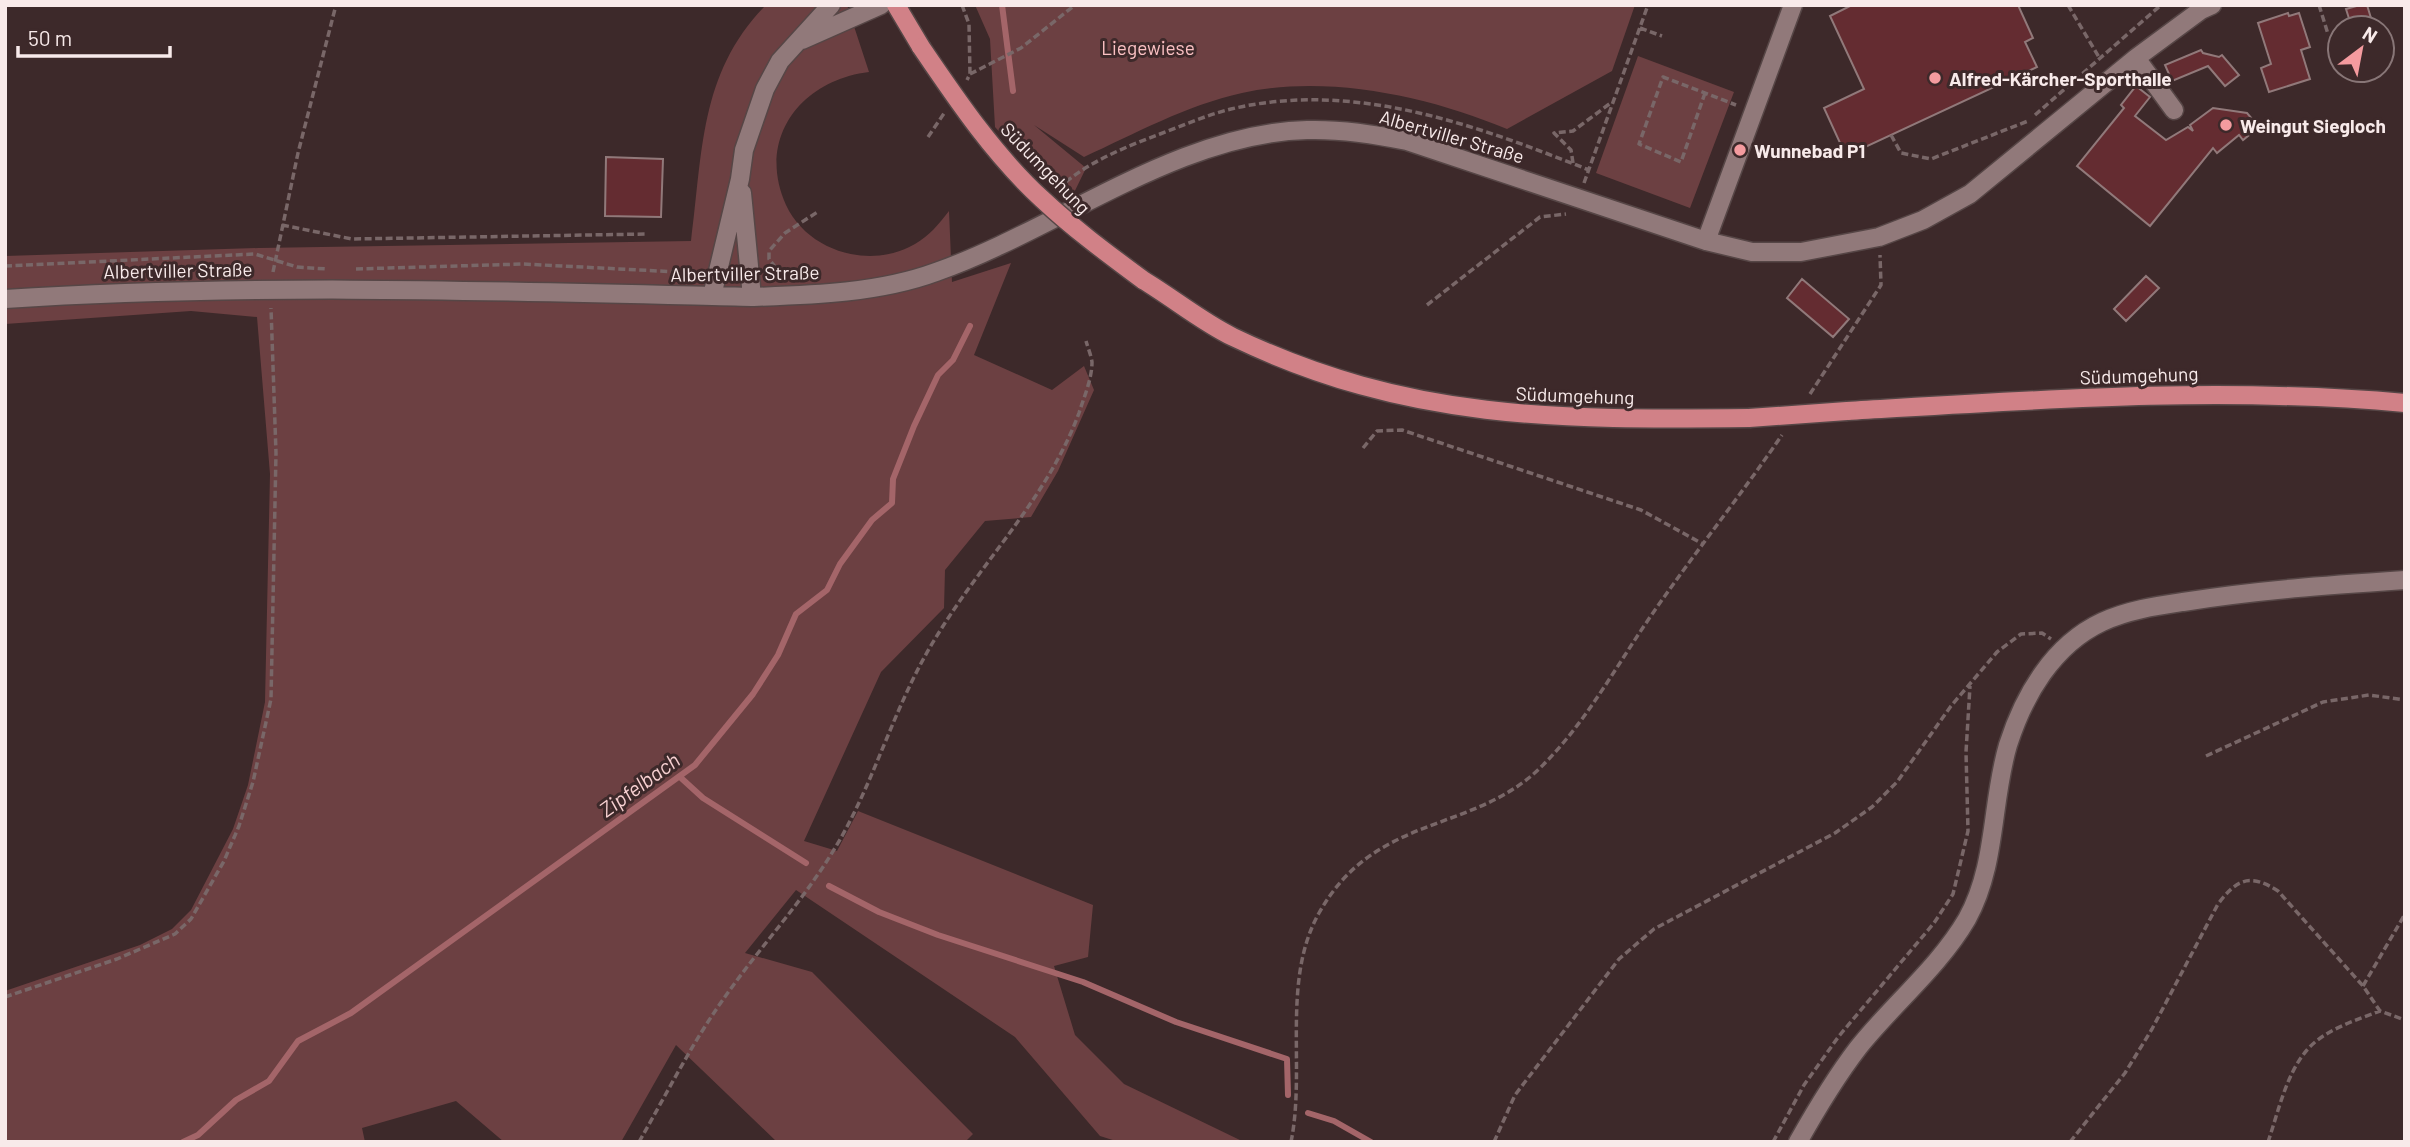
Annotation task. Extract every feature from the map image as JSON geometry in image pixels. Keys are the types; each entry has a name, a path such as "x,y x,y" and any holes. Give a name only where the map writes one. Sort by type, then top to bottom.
{"main road":[{"name":"Südumgehung","path":"896,5 921,47 968,114 1040,197 1085,237 1143,279 1231,336 1318,374 1412,400 1515,414 1595,420 1749,418 2211,393 2337,397 2405,403"}],"street":[{"path":"796,43 881,5"},
{"path":"1706,241 1793,5"},
{"path":"712,296 740,179 744,150 757,107 780,61 828,6"},
{"name":"Albertviller Straße","path":"5,299 111,292 273,289 752,297 811,295 900,282 934,273 1000,248 1137,179 1204,151 1257,137 1304,130 1358,131 1407,141 1706,241 1752,252 1801,252 1879,237 1923,220 1970,194 2136,58 2203,7"},
{"path":"2136,58 2175,110"},
{"path":"740,179 752,297"},
{"path":"1798,1142 1858,1048 1946,948 1967,919 1984,881 2005,760 2019,711 2042,673 2065,647 2100,622 2137,609 2247,593 2405,580"}],"path":[{"path":"5,997 117,959 175,933 191,919 224,861 239,826 253,782 271,699 276,508 269,326 274,260 336,5"},
{"path":"970,74 1017,50 1075,5"},
{"path":"1589,170 1648,5"},
{"path":"2068,5 2100,58"},
{"path":"1891,135 1901,153 1931,159 2030,120 2160,5"},
{"path":"2319,5 2326,28"},
{"path":"1640,28 1662,36"},
{"path":"1705,93 1681,162 1639,144 1663,78 1705,93 1754,112"},
{"path":"1573,163 1571,150 1554,133 1573,131 1614,100"},
{"path":"782,276 769,259 769,251 785,233 819,211"},
{"path":"1427,305 1540,217 1577,213"},
{"path":"282,225 352,239 647,234"},
{"path":"1804,403 1881,285 1879,237"},
{"path":"5,266 255,254 297,267 336,270"},
{"path":"349,269 523,264 690,273"},
{"path":"639,1142 722,1000 806,895 837,845 921,663 959,600 1027,513 1054,467 1087,390 1092,361 1086,341"},
{"path":"1363,448 1377,430 1402,430 1641,510 1703,544"},
{"path":"1291,1142 1297,1081 1300,980 1305,949 1318,914 1337,887 1364,858 1396,838 1506,794 1538,770 1577,728 1703,544 1784,433"},
{"path":"1494,1142 1515,1095 1619,959 1654,929 1835,833 1872,807 1898,782 1997,652 2021,634 2042,633 2065,647"},
{"path":"1773,1142 1804,1086 1839,1036 1934,923 1953,894 1968,831 1966,752 1970,684"},
{"path":"2206,756 2323,702 2369,695 2405,700"},
{"path":"2070,1142 2125,1073 2152,1029 2218,904 2231,886 2261,880 2278,891 2363,986 2380,1011 2405,1020"},
{"path":"2363,986 2405,914"},
{"path":"2268,1142 2290,1082 2307,1049 2343,1025 2380,1011"}],"green space":[{"path":"766,5 847,5 869,72 845,77 823,87 805,100 791,117 781,136 777,158 778,181 786,205 796,221 809,235 842,252 879,255 898,252 920,241 949,211 952,282 1011,263 974,355 1052,390 1084,366 1094,390 1058,471 1031,517 985,521 945,570 944,608 881,672 804,841 837,851 858,811 1093,905 1088,957 1054,966 1075,1035 1124,1084 1244,1142 1119,1142 1100,1136 1015,1037 796,890 745,953 812,972 973,1134 965,1142 777,1142 676,1045 621,1142 504,1142 456,1101 362,1128 365,1142 5,1142 5,991 140,945 172,929 191,910 233,829 248,785 265,702 270,474 257,317 191,311 5,324 5,256 259,248 691,241 702,145 716,86 744,31"},
{"name":"Liegewiese","path":"975,5 1635,5 1612,71 1507,129 1411,98 1342,87 1308,86 1275,88 1221,98 1161,121 1084,157 1034,125 1086,168 1069,203 995,127 990,39"},
{"path":"1638,56 1734,92 1690,208 1596,173"}],"building":[{"name":"Alfred-Kärcher-Sporthalle","path":"1852,5 2018,5 2033,38 2025,42 2037,67 1846,156 1824,108 1864,89 1830,16"},
{"path":"2367,5 2370,14 2348,14 2346,9"},
{"path":"2288,13 2289,16 2299,13 2310,47 2301,50 2310,79 2269,92 2261,68 2271,64 2258,23"},
{"path":"2201,50 2219,57 2222,55 2239,75 2225,86 2208,66 2172,81 2165,65"},
{"path":"2136,86 2150,97 2135,116 2166,140 2188,127 2193,131 2190,125 2213,108 2247,113 2259,127 2243,140 2239,135 2217,153 2213,148 2150,226 2077,166 2124,108 2121,105"},
{"path":"606,157 663,159 661,217 605,216"},
{"path":"2146,276 2159,288 2126,321 2114,309"},
{"path":"1802,279 1849,319 1833,337 1787,298"}],"waterway":[{"name":"Zipfelbach","path":"1002,5 1013,91"},
{"name":"Zipfelbach","path":"183,1142 198,1135 236,1100 269,1081 298,1041 351,1013 695,765 753,694 778,655 796,614 827,590 840,564 872,520 892,503 893,479 914,426 938,375 953,360 970,326"},
{"path":"680,777 703,798 806,863"},
{"path":"829,886 879,912 938,935 1083,982 1176,1022 1287,1059 1288,1095"},
{"path":"1308,1113 1334,1121 1371,1142"}],"place":[{"name":"Alfred-Kärcher-Sporthalle","path":"1935,78"},
{"name":"Weingut Siegloch","path":"2226,125"},
{"name":"Wunnebad P1","path":"1740,150"}]}
